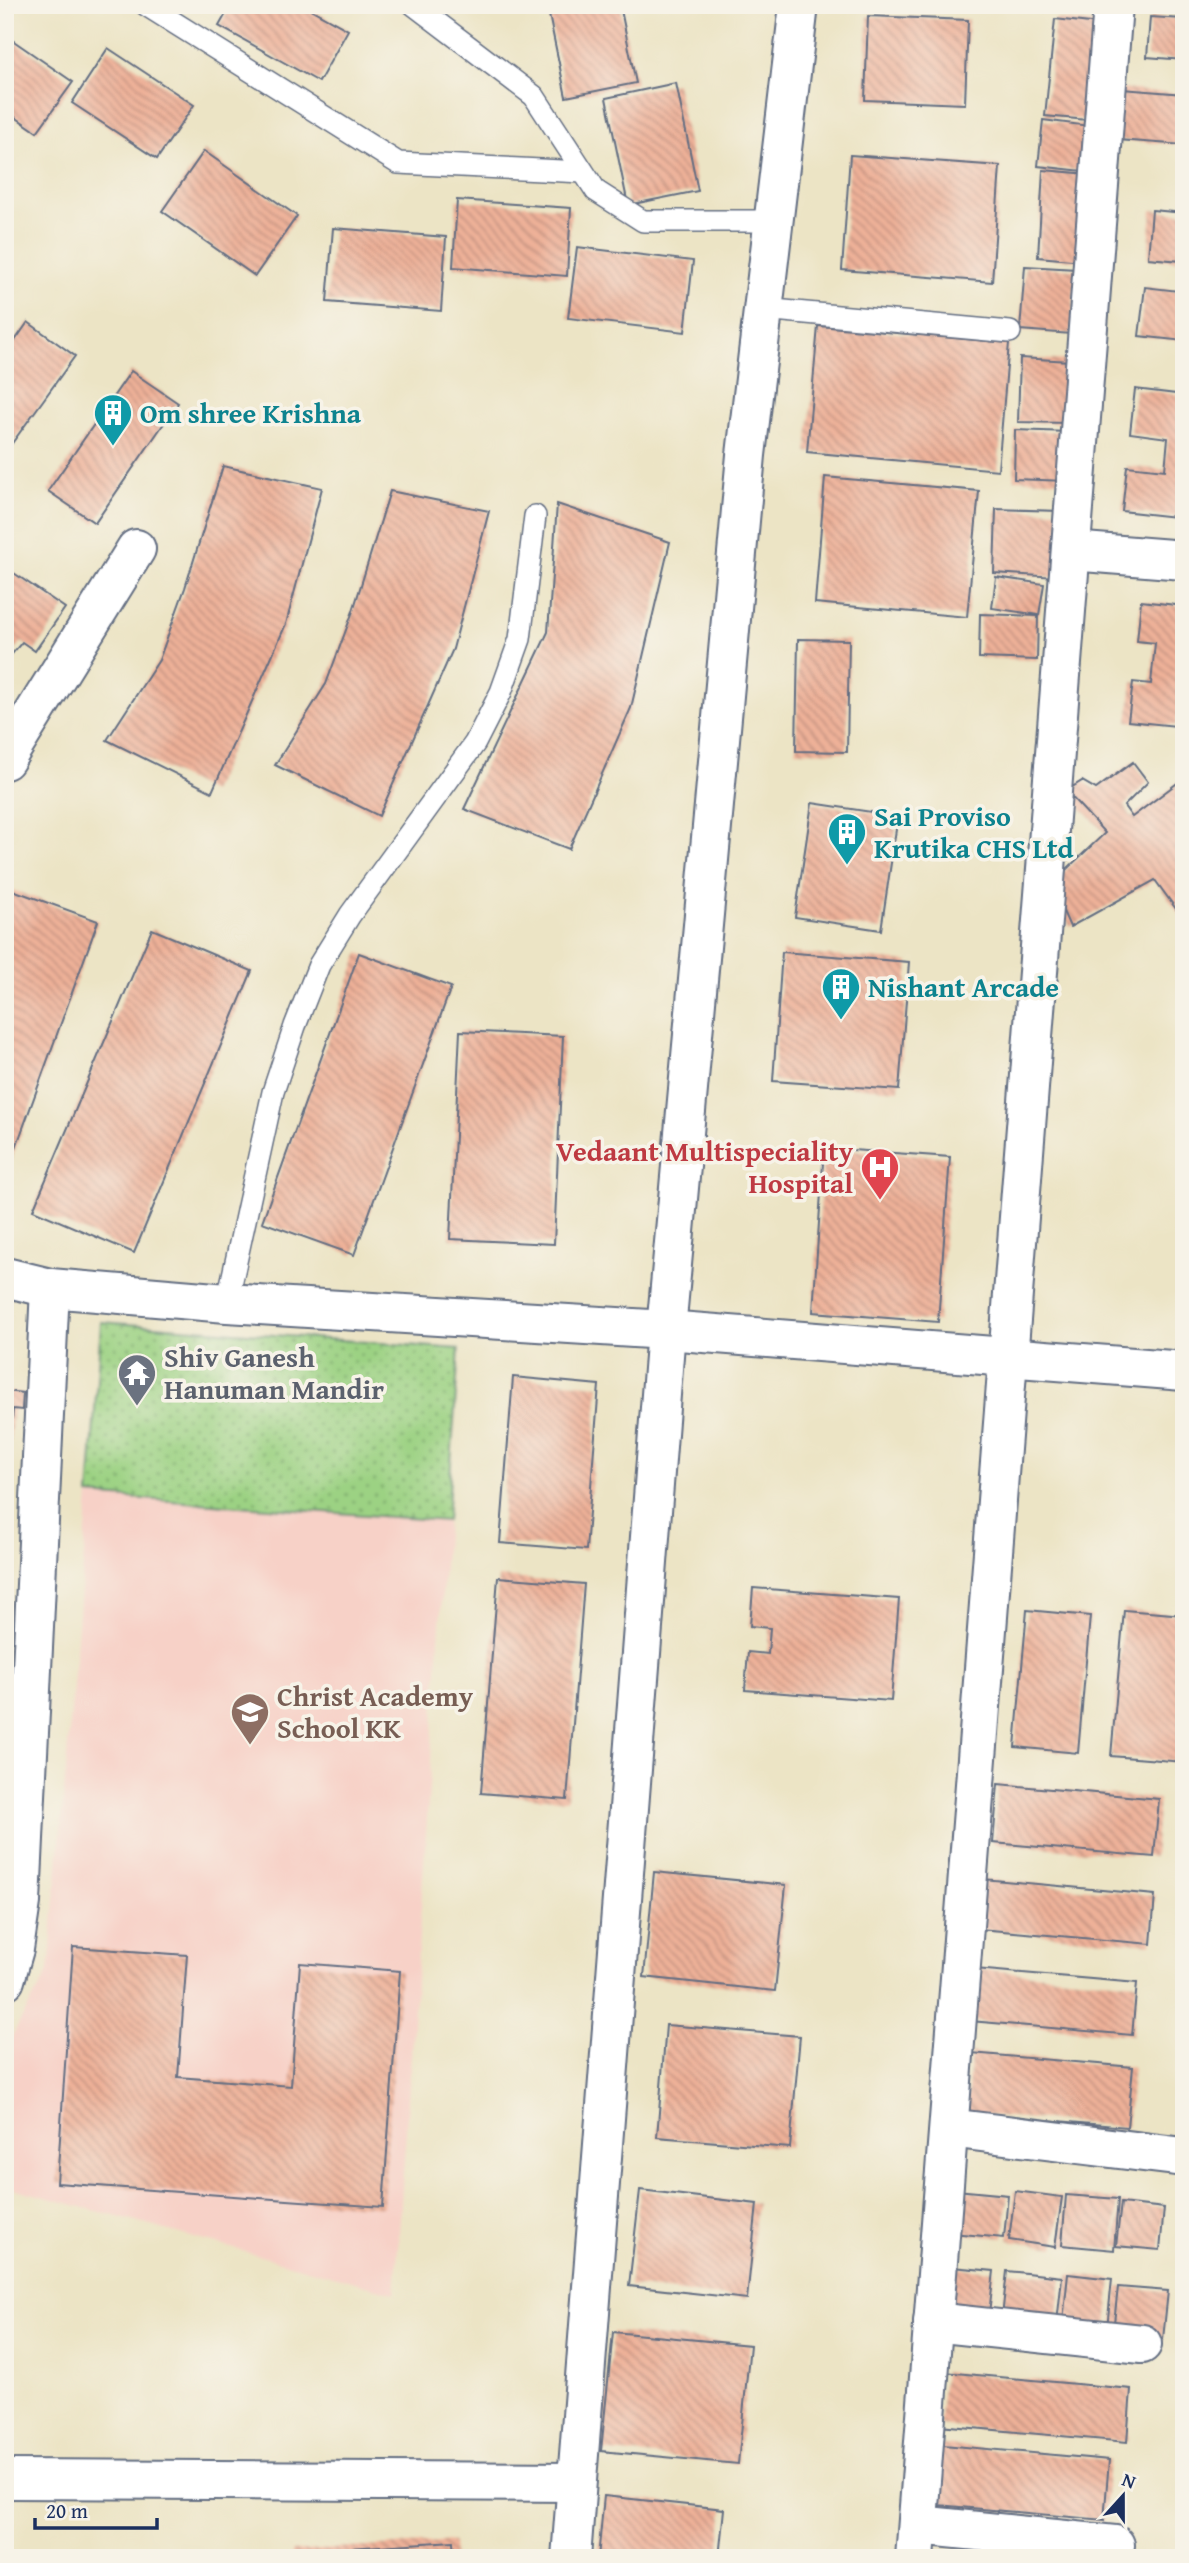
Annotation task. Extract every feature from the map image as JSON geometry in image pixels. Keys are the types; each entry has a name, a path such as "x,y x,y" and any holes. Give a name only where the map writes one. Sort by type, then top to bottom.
{"street":[{"path":"571,2558 666,1330 746,455 799,5"},
{"path":"1113,5 916,2541 1115,2545"},
{"path":"5,760 136,549"},
{"path":"1071,551 1184,560"},
{"path":"5,1276 50,1288 227,1303 666,1330 1184,1371"},
{"path":"5,1980 14,1949 21,1902 50,1288"},
{"path":"949,2128 1184,2157"},
{"path":"933,2322 1142,2344"},
{"path":"5,2479 575,2482"}],"lane":[{"path":"146,5 398,163 583,172"},
{"path":"414,5 534,96 596,191 643,221 774,220"},
{"path":"763,309 1010,332"},
{"path":"227,1303 273,1092 295,1026 319,965 349,915 475,743 501,692 520,639 535,516"}],"shaded area":[{"name":"Christ Academy School KK","path":"89,1495 447,1521 395,2293 5,2186 5,2048 49,1971"}],"green space":[{"path":"101,1322 459,1349 447,1521 89,1495"}],"building":[{"path":"231,5 303,5 348,30 319,82 219,26"},
{"path":"547,5 620,5 636,83 566,97"},
{"path":"868,16 968,20 965,104 865,100"},
{"path":"1150,17 1184,19 1184,60 1147,57"},
{"path":"1055,19 1107,25 1098,121 1045,116"},
{"path":"5,35 73,82 37,132 5,110"},
{"path":"108,48 194,105 157,159 72,103"},
{"path":"676,83 698,191 628,205 606,98"},
{"path":"1122,89 1184,94 1184,145 1118,140"},
{"path":"1043,120 1097,127 1092,172 1038,166"},
{"path":"204,151 297,216 255,276 162,211"},
{"path":"850,155 1000,166 992,282 842,270"},
{"path":"1043,170 1089,174 1083,261 1038,257"},
{"path":"457,200 571,208 567,276 453,267"},
{"path":"1152,210 1184,213 1184,341 1139,336 1145,287 1178,291 1181,261 1148,258"},
{"path":"333,228 446,237 441,311 327,302"},
{"path":"577,247 693,261 685,332 568,318"},
{"path":"1025,266 1076,269 1071,334 1020,330"},
{"name":"Om shree Krishna","path":"28,322 75,356 5,453 5,355"},
{"path":"818,326 1009,343 998,470 807,452"},
{"path":"1020,358 1070,361 1068,423 1018,422"},
{"name":"Om shree Krishna","path":"131,371 178,403 95,523 48,491"},
{"path":"1135,389 1184,395 1184,518 1122,511 1127,466 1165,470 1168,438 1130,433"},
{"path":"1015,430 1068,432 1067,481 1014,479"},
{"path":"223,466 322,488 286,624 212,792 107,740 159,660 185,588"},
{"path":"825,477 979,491 967,617 815,603"},
{"path":"390,491 489,511 453,649 379,816 275,765 326,684 353,611"},
{"path":"557,504 670,542 631,708 569,849 464,809 548,632"},
{"path":"996,509 1060,511 1057,577 994,573"},
{"path":"5,567 65,608 35,651 22,642 12,654 5,650"},
{"path":"996,577 1044,584 1039,615 992,608"},
{"path":"1141,601 1184,606 1184,711 1178,710 1176,726 1128,721 1133,682 1151,684 1155,643 1137,641"},
{"path":"980,614 1038,616 1037,660 979,658"},
{"path":"798,639 849,640 847,752 796,751"},
{"path":"1133,762 1148,782 1124,806 1132,817 1184,778 1184,920 1155,880 1070,927 1051,884 1105,833 1066,791 1082,781 1096,789"},
{"name":"Sai Proviso Krutika CHS Ltd","path":"812,803 898,816 881,930 795,917"},
{"path":"7,888 98,921 6,1175 5,894"},
{"path":"152,929 252,971 134,1253 33,1210"},
{"name":"Nishant Arcade","path":"782,952 909,962 899,1090 773,1081"},
{"path":"359,953 451,987 354,1255 262,1222"},
{"path":"460,1031 563,1036 554,1244 450,1239"},
{"path":"824,1148 950,1157 938,1322 813,1312"},
{"path":"513,1377 599,1385 586,1550 500,1543"},
{"path":"5,1391 23,1393 22,1410 13,1409 7,1469 5,1469"},
{"path":"498,1577 584,1584 567,1800 481,1793"},
{"path":"753,1588 899,1599 891,1701 745,1690 748,1652 768,1654 770,1628 750,1626"},
{"path":"1027,1610 1090,1616 1078,1753 1015,1747"},
{"path":"1124,1610 1184,1615 1184,1762 1111,1756"},
{"path":"998,1784 1159,1799 1154,1857 993,1843"},
{"path":"654,1872 786,1885 775,1991 644,1977"},
{"path":"983,1879 1155,1895 1151,1944 979,1929"},
{"path":"73,1947 187,1955 178,2077 291,2086 300,1963 400,1971 383,2207 57,2183"},
{"path":"975,1969 1137,1983 1132,2035 970,2021"},
{"path":"666,2025 800,2036 790,2148 657,2137"},
{"path":"971,2053 1133,2067 1127,2127 966,2113"},
{"path":"640,2190 757,2204 747,2299 629,2286"},
{"path":"956,2190 1008,2195 1004,2238 952,2233"},
{"path":"1015,2191 1062,2197 1055,2247 1009,2240"},
{"path":"1066,2195 1118,2199 1114,2250 1062,2245"},
{"path":"1121,2203 1164,2208 1160,2250 1116,2246"},
{"path":"941,2266 994,2271 989,2313 936,2307"},
{"path":"1007,2271 1062,2277 1057,2323 1002,2317"},
{"path":"1068,2274 1112,2279 1107,2328 1063,2322"},
{"path":"1118,2287 1168,2291 1163,2339 1113,2332"},
{"path":"613,2332 750,2345 738,2464 601,2451"},
{"path":"944,2372 1131,2389 1127,2442 939,2425"},
{"path":"932,2444 1109,2460 1104,2520 927,2504"},
{"path":"604,2496 724,2509 719,2558 598,2558"},
{"path":"453,2541 454,2558 292,2558 292,2552"}],"place":[{"name":"Om shree Krishna","path":"113,447"},
{"name":"Sai Proviso Krutika CHS Ltd","path":"847,866"},
{"name":"Nishant Arcade","path":"841,1021"},
{"name":"Vedaant Multispeciality Hospital","path":"880,1201"},
{"name":"Shiv Ganesh Hanuman Mandir","path":"137,1407"},
{"name":"Christ Academy School KK","path":"250,1746"}]}
